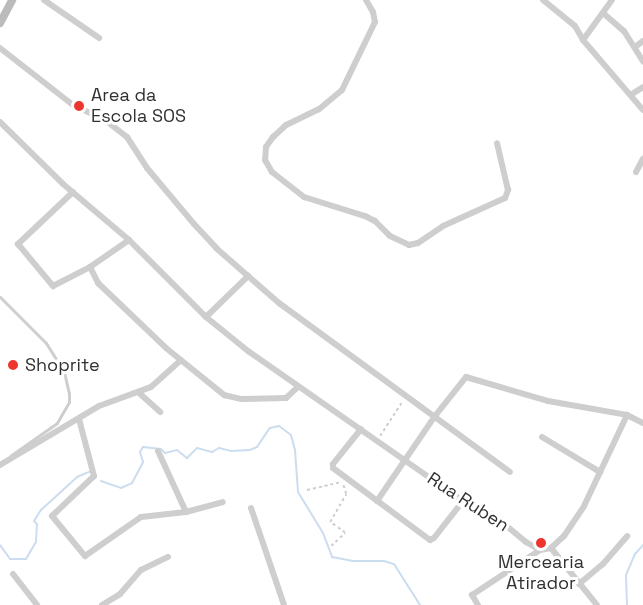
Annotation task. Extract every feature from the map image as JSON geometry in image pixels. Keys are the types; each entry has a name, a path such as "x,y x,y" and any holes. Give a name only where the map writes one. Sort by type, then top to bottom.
{"main road":[{"path":"0,23 12,0"}],"street":[{"path":"44,0 99,38"},
{"path":"366,0 373,12 375,22 342,90 319,109 286,125 273,137 266,147 265,160 272,172 304,197 375,220 390,236 409,245 418,243 443,225 505,198 508,190 497,143"},
{"path":"543,0 575,26 583,40 632,94 643,110"},
{"path":"583,40 612,0"},
{"path":"603,13 624,31 643,61"},
{"path":"635,47 643,41"},
{"path":"0,48 73,105 105,120 127,138 147,168 194,224 248,276 318,333 510,472"},
{"path":"632,94 643,87"},
{"name":"Rua Ruben","path":"0,122 73,192 129,240 206,317 298,387 463,501 496,517 526,542 540,550"},
{"path":"636,172 643,159"},
{"path":"73,192 18,244 53,286 90,267 129,240"},
{"path":"90,267 98,283 181,360 224,395 232,398 286,398 298,387"},
{"path":"206,317 248,276"},
{"path":"0,463 99,406 151,387 181,360"},
{"path":"377,501 407,461 435,416 466,377 548,401 627,415 643,423"},
{"path":"138,392 160,412"},
{"path":"478,605 472,595 540,550 551,548 574,521 627,415"},
{"path":"79,419 94,476 52,516 85,556 141,517 186,512 223,502"},
{"path":"361,429 333,464 333,468 430,540 436,536 463,501"},
{"path":"542,437 600,472"},
{"path":"158,451 186,512"},
{"path":"251,508 284,605"},
{"path":"579,584 603,564 627,537"},
{"path":"551,548 597,605"},
{"path":"102,605 120,594 141,570 168,556"},
{"path":"13,574 37,605"}],"lane":[{"path":"0,297 46,343 64,372 69,393 69,402 57,423 0,463"}],"path":[{"path":"377,441 405,396"},
{"path":"307,490 341,481 345,488 343,500 330,522 345,533 331,546"}],"waterway":[{"path":"101,481 121,488 132,483 143,462 140,452 143,447 161,449 165,453 177,450 187,458 197,448 212,452 219,448 231,451 250,450 257,447 270,428 279,426 291,435 295,450 298,492 323,533 332,557 352,561 384,561 394,564 420,605"},
{"path":"0,545 10,559 26,559 36,542 37,524 34,521 41,510 77,477 91,471"},
{"path":"627,605 626,575 635,554 643,545"}],"place":[{"name":"Area da Escola SOS","path":"79,106"},
{"name":"Shoprite","path":"13,365"},
{"name":"Mercearia Atirador","path":"541,543"}]}
